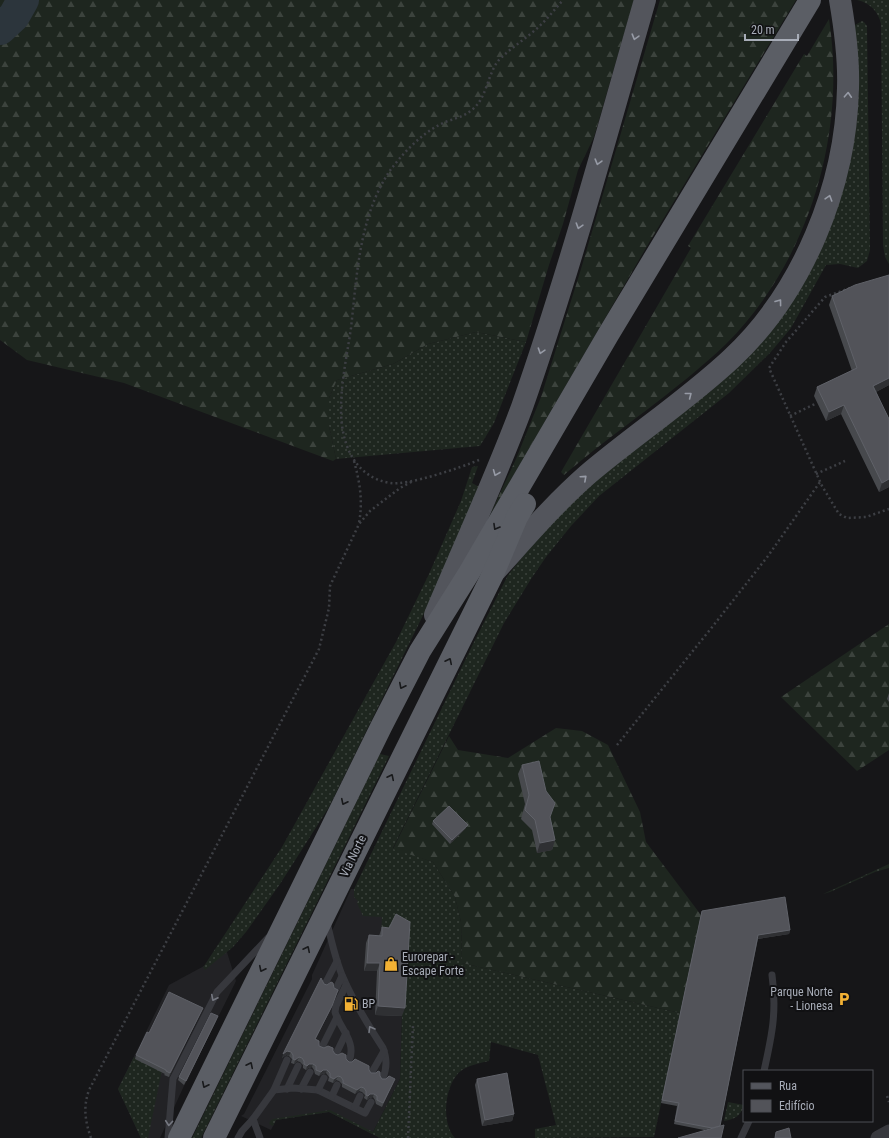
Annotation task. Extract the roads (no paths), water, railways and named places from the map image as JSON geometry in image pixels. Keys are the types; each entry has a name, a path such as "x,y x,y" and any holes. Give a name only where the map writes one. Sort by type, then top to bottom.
{"highway":[{"path":"179,1138 381,727 420,651 469,573 601,348 810,0"},
{"name":"Via Norte","path":"214,1138 493,574 517,517 630,320 822,0"}],"main road":[{"path":"420,651 480,512 524,401 562,284 646,0"},
{"path":"493,574 555,505 586,476 622,445 696,390 732,357 760,327 785,294 803,264 816,235 834,182 840,156 844,134 848,89 846,36 840,0"}],"street":[{"path":"878,1138 889,1132"}],"lane":[{"path":"325,913 342,976 354,1001 386,1056 387,1064 383,1078"},
{"path":"168,1138 173,1079 217,992 288,917"},
{"path":"325,984 337,961"},
{"path":"764,1070 774,1021 775,998 772,975"},
{"path":"336,989 342,976"},
{"path":"346,985 336,1006 335,1012 352,1047 352,1055 349,1061"},
{"path":"322,1047 337,1017"},
{"path":"336,1054 346,1033"},
{"path":"372,1072 384,1051"},
{"path":"238,1138 274,1090 287,1060"},
{"path":"287,1089 298,1066"},
{"path":"301,1089 310,1072"},
{"path":"318,1090 324,1078"},
{"path":"332,1096 337,1085"},
{"path":"274,1090 318,1090 366,1113 371,1102"},
{"path":"355,1107 360,1096"},
{"path":"253,1119 260,1138"},
{"path":"741,1138 749,1122"}],"waterway":[{"path":"0,29 14,16 23,0"}],"place":[{"name":"Eurorepar - Escape Forte","path":"391,964"},
{"name":"Parque Norte - Lionesa","path":"844,999"},
{"name":"BP","path":"351,1004"}]}
